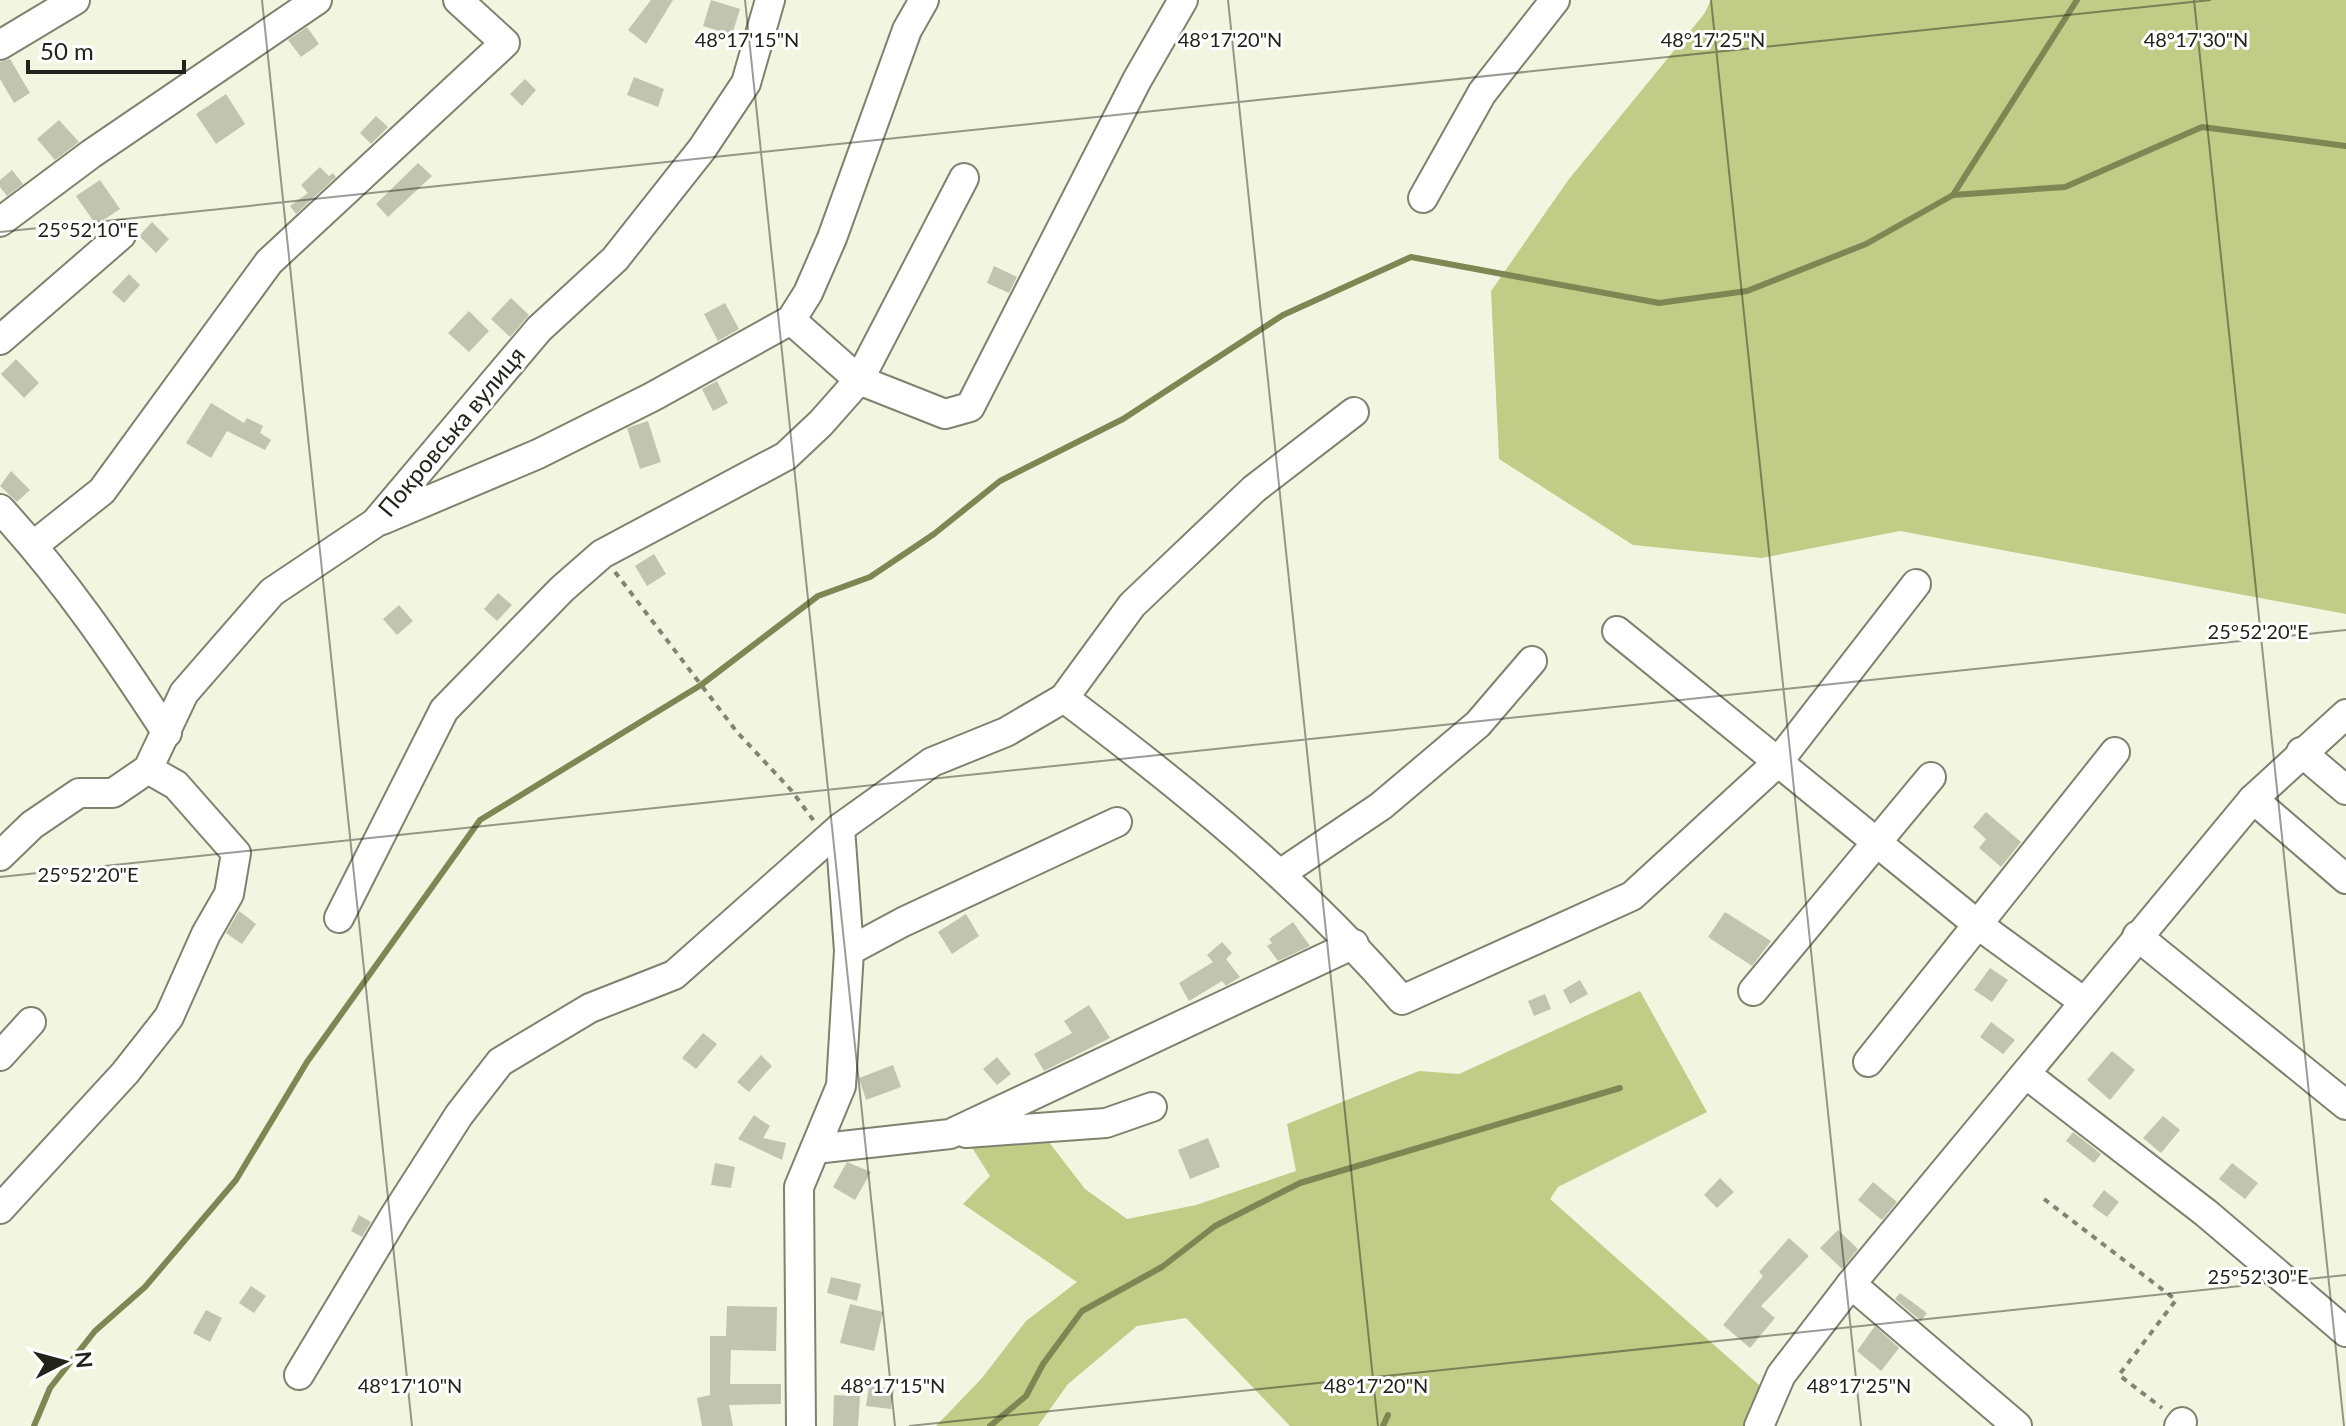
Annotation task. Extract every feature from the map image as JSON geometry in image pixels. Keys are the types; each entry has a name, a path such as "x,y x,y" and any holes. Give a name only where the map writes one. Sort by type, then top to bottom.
{"street":[{"path":"0,45 75,0"},
{"path":"0,222 91,154 317,0"},
{"path":"34,545 102,491 269,262 505,43 458,0"},
{"name":"Покровська вулиця","path":"0,856 32,825 79,793 113,793 148,769 184,693 272,592 375,523 539,329 615,259 702,149 746,83 770,0"},
{"path":"375,523 538,454 652,397 791,320 808,293 832,238 907,30 924,0"},
{"path":"791,320 859,380 945,414 970,407 1137,80 1183,0"},
{"path":"1423,198 1482,93 1555,0"},
{"path":"339,918 444,710 562,589 602,554 786,456 859,380 964,178"},
{"path":"0,340 121,235"},
{"path":"299,1375 459,1115 500,1062 590,1008 674,975 834,834 932,762 1006,732 1064,698 1132,605 1254,489 1354,412"},
{"path":"0,509 34,545 101,632 167,733"},
{"path":"1064,698 1160,770 1280,874 1354,944 1402,1000 1632,896 1778,762 1916,584"},
{"path":"1617,631 1977,924 2084,1002"},
{"path":"1280,874 1381,806 1478,724 1532,661"},
{"path":"1759,1426 1781,1375 1851,1284 2027,1075 2137,936 2253,799 2346,714"},
{"path":"1868,1062 2115,752"},
{"path":"2301,752 2346,790"},
{"path":"0,1209 125,1073 169,1017 206,934 229,894 236,853 176,785 148,769"},
{"path":"1753,991 1931,777"},
{"path":"2253,799 2346,879"},
{"path":"849,951 903,922 1117,822"},
{"path":"801,1426 799,1187 841,1086 849,951 834,834"},
{"path":"2137,936 2346,1105"},
{"path":"950,1134 1354,944"},
{"path":"0,1056 31,1022"},
{"path":"2027,1075 2206,1213 2346,1332"},
{"path":"815,1149 950,1134 1106,1123 1152,1107"},
{"path":"1851,1284 2017,1426"}],"path":[{"path":"602,554 638,607 737,732 834,834"},
{"path":"2044,1199 2176,1300 2119,1375 2181,1424"}],"green space":[{"path":"1711,0 2346,0 2346,614 1900,531 1762,558 1633,545 1499,459 1491,291 1569,179 1704,14"},
{"path":"1640,991 1707,1112 1558,1187 1550,1199 1767,1392 1755,1426 1290,1426 1186,1318 1137,1326 1068,1384 1038,1426 936,1426 982,1378 1026,1321 1077,1282 963,1204 990,1176 971,1146 1045,1137 1085,1189 1127,1219 1196,1205 1296,1171 1287,1124 1419,1071 1459,1074"}],"building":[{"path":"651,0 673,0 646,44 628,30"},
{"path":"711,0 740,9 732,35 703,26"},
{"path":"307,27 319,44 301,57 288,40"},
{"path":"10,59 30,93 14,103 0,79 0,62"},
{"path":"634,77 664,89 658,107 627,95"},
{"path":"525,79 536,90 522,106 510,94"},
{"path":"226,94 245,124 216,144 196,114"},
{"path":"376,116 388,127 371,144 360,133"},
{"path":"59,120 79,142 55,160 37,139"},
{"path":"418,163 432,176 388,217 376,204"},
{"path":"320,167 329,176 333,173 336,177 296,214 290,206 308,193 301,185"},
{"path":"12,170 23,184 7,196 0,187 0,180"},
{"path":"100,180 120,209 96,225 76,196"},
{"path":"152,222 169,239 156,253 139,236"},
{"path":"994,266 1017,277 1009,293 987,283"},
{"path":"129,274 140,285 124,303 112,292"},
{"path":"511,298 529,315 510,337 491,319"},
{"path":"725,303 739,329 718,341 704,314"},
{"path":"469,311 489,331 469,352 448,333"},
{"path":"16,359 39,383 24,398 1,374"},
{"path":"717,381 728,403 713,411 702,389"},
{"path":"211,403 244,423 247,418 263,426 260,433 271,440 265,450 227,431 211,458 186,443"},
{"path":"648,421 661,462 640,469 627,428"},
{"path":"11,471 30,490 17,502 0,486"},
{"path":"654,554 666,574 647,586 635,566"},
{"path":"498,593 512,605 497,621 484,609"},
{"path":"399,605 413,621 397,635 383,619"},
{"path":"1986,812 2021,842 2001,867 1979,848 1986,839 1973,827"},
{"path":"239,911 256,924 242,944 226,933"},
{"path":"1725,912 1771,941 1752,966 1708,937"},
{"path":"966,914 979,936 952,954 938,932"},
{"path":"1293,922 1310,946 1278,961 1267,946 1272,943 1269,939"},
{"path":"1222,942 1232,953 1226,959 1240,977 1226,986 1222,981 1189,1001 1179,983 1213,962 1207,955"},
{"path":"1990,968 2008,980 1992,1002 1974,990"},
{"path":"1580,980 1588,994 1570,1004 1563,990"},
{"path":"1545,994 1551,1009 1534,1016 1528,1001"},
{"path":"1089,1005 1110,1038 1044,1071 1034,1054 1072,1033 1064,1021"},
{"path":"1991,1022 2015,1040 2003,1054 1980,1037"},
{"path":"703,1033 717,1044 696,1069 682,1058"},
{"path":"2112,1051 2135,1070 2110,1100 2087,1080"},
{"path":"761,1055 772,1066 749,1092 737,1082"},
{"path":"997,1057 1011,1074 997,1085 983,1069"},
{"path":"893,1065 901,1087 866,1100 859,1078"},
{"path":"754,1115 770,1126 763,1138 786,1143 782,1160 738,1139"},
{"path":"2163,1116 2180,1130 2161,1153 2143,1138"},
{"path":"2073,1132 2101,1154 2094,1163 2066,1141"},
{"path":"1208,1138 1220,1167 1190,1179 1178,1150"},
{"path":"847,1162 871,1172 855,1200 833,1187"},
{"path":"715,1163 735,1167 731,1188 711,1185"},
{"path":"2232,1163 2258,1183 2245,1199 2219,1179"},
{"path":"1720,1178 1734,1192 1717,1208 1704,1195"},
{"path":"1873,1182 1897,1202 1882,1220 1858,1200"},
{"path":"2104,1190 2119,1202 2107,1217 2092,1206"},
{"path":"359,1215 371,1222 362,1237 351,1231"},
{"path":"1838,1230 1858,1249 1842,1269 1820,1248"},
{"path":"1789,1238 1809,1256 1761,1306 1775,1318 1750,1348 1723,1325 1763,1276 1759,1272"},
{"path":"831,1277 861,1284 857,1301 827,1293"},
{"path":"251,1286 266,1296 254,1313 239,1303"},
{"path":"1900,1293 1927,1313 1921,1321 1895,1299"},
{"path":"850,1304 883,1312 874,1351 840,1343"},
{"path":"727,1306 777,1307 776,1351 731,1350 730,1384 781,1384 781,1404 729,1405 733,1426 702,1426 697,1398 710,1395 710,1336 726,1336"},
{"path":"206,1310 222,1318 210,1342 193,1333"},
{"path":"1875,1326 1899,1348 1881,1371 1857,1351"},
{"path":"869,1386 894,1389 891,1409 866,1406"},
{"path":"834,1395 860,1396 858,1426 833,1426"}],"waterway":[{"path":"34,1426 50,1388 95,1331 145,1287 236,1180 307,1062 480,820 701,685 818,596 870,577 934,534 1000,481 1123,419 1283,315 1411,257 1659,303 1747,291 1866,244 1953,195 2077,0"},
{"path":"1953,195 2065,187 2202,127 2346,146"},
{"path":"990,1426 1026,1396 1043,1364 1082,1311 1162,1267 1215,1226 1300,1183 1620,1088"},
{"path":"1383,1426 1388,1415"}]}
